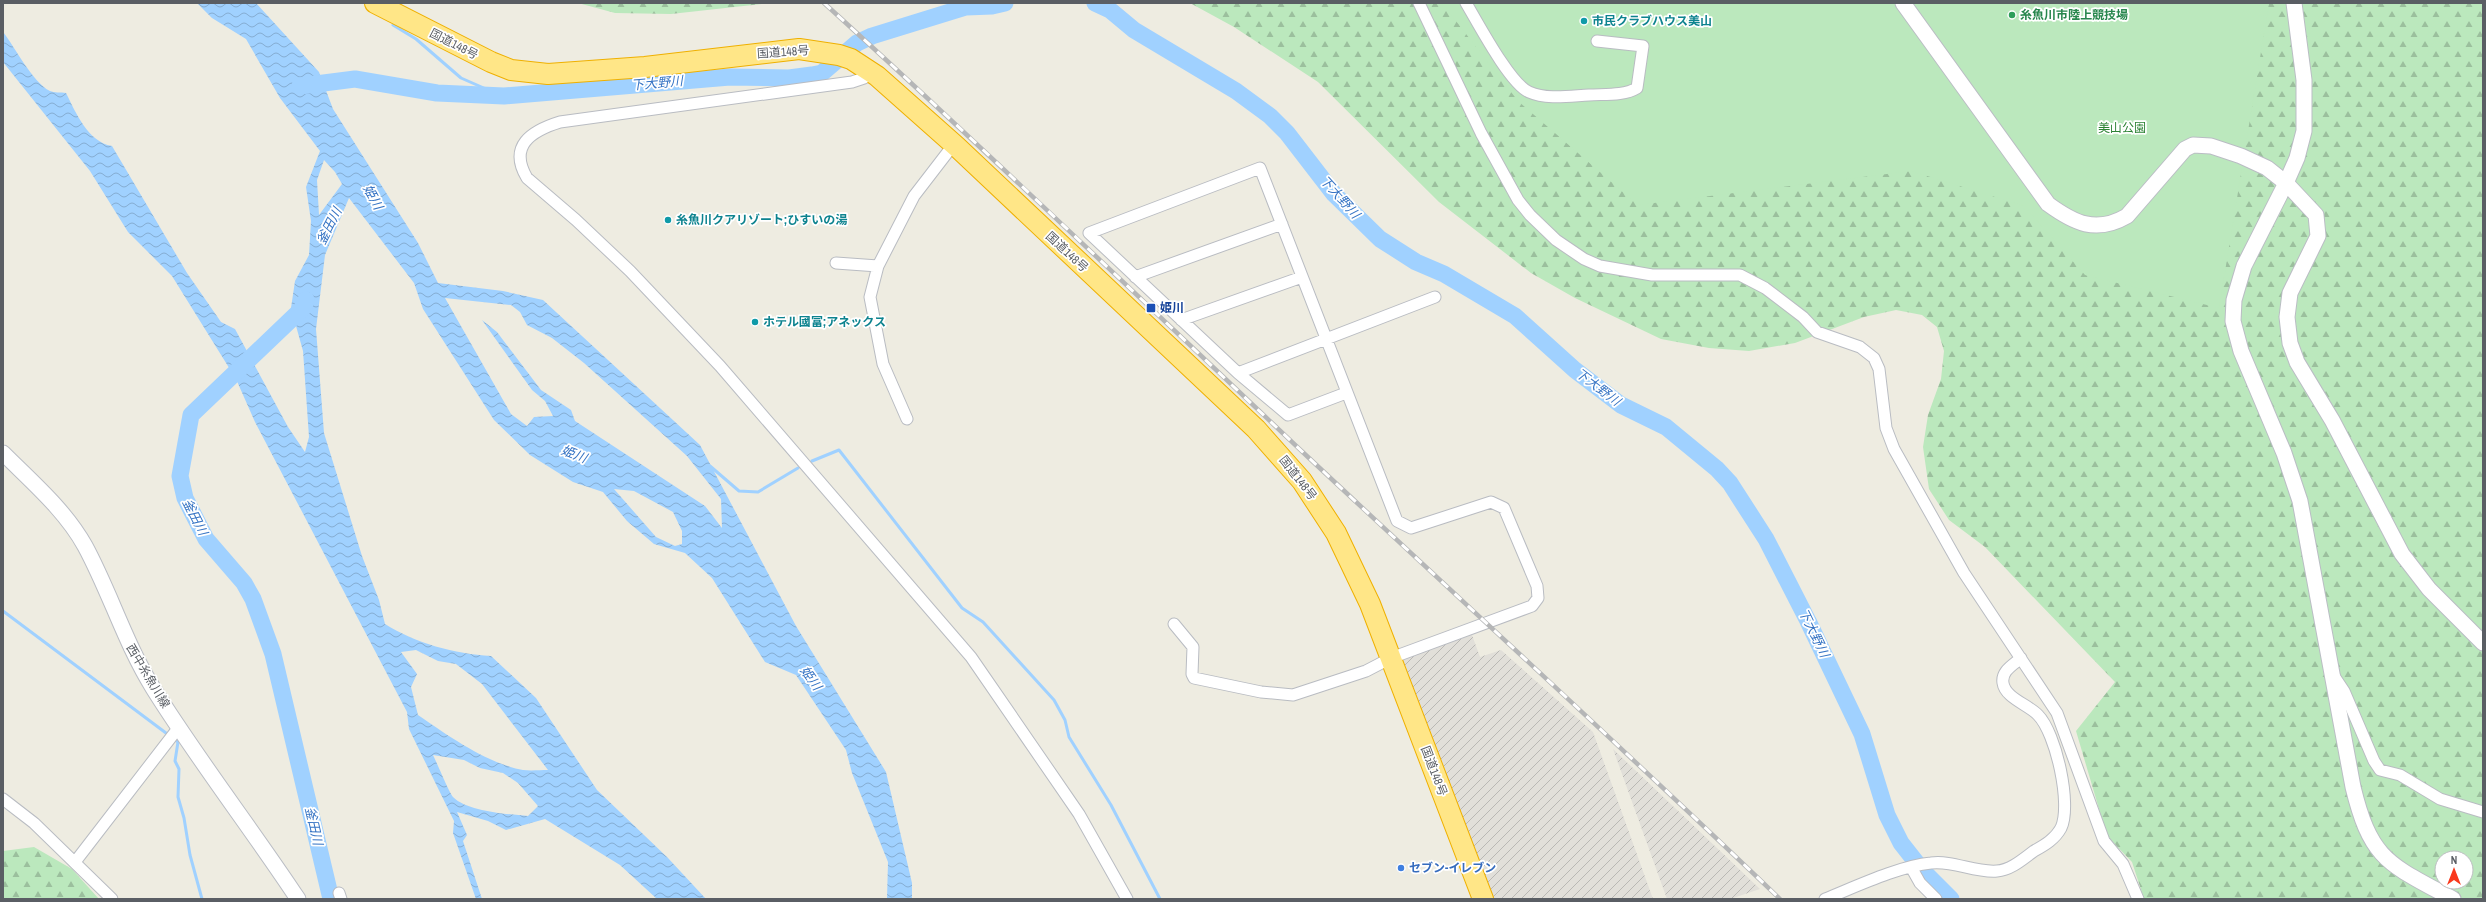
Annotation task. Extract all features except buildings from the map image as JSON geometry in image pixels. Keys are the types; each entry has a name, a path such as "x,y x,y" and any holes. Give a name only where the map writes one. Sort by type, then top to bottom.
{"highway":[{"name":"国道148号","path":"374,3 491,62 512,70 531,73 548,74 645,67 799,49 842,56 869,70 954,144 1280,454 1320,507 1353,564 1392,658 1483,899"}],"street":[{"path":"1419,3 1481,133 1518,200 1556,240 1584,259 1600,266 1652,275 1740,275 1765,288 1803,317 1817,332 1860,347 1874,358 1879,369 1886,428 1894,449 1964,573 2057,713 2104,842 2123,864 2138,899"},
{"path":"1466,3 1503,64 1521,87 1530,93 1540,96 1566,97 1624,93 1637,88 1643,46 1597,41"},
{"path":"1903,3 2045,200 2071,220 2082,225 2104,225 2116,222 2127,216 2185,149 2193,145 2211,146 2241,156 2267,168 2286,184 2316,216 2318,236 2290,293 2287,317 2290,343 2298,362 2332,420 2402,554 2430,589 2483,643"},
{"path":"2294,3 2304,80 2304,131 2297,158 2286,184 2244,266 2234,300 2233,321 2241,351 2284,453 2300,501 2352,787 2362,824 2370,840 2393,866 2452,899"},
{"path":"869,70 864,78 852,82 560,122 542,128 525,141 520,159 522,170 527,178 576,220 630,271 720,366 971,657 1079,814 1127,899"},
{"path":"907,419 880,353 870,298 878,266 914,196 954,144"},
{"path":"1174,624 1193,647 1192,674 1194,678 1261,692 1293,695 1366,671 1392,658 1532,606 1538,598 1537,586 1504,508 1491,502 1411,528 1397,521 1346,393 1328,340 1260,168 1089,233 1238,373 1288,415 1346,393"},
{"path":"1135,277 1282,224"},
{"path":"836,263 878,266"},
{"path":"1181,320 1302,277"},
{"path":"1238,373 1328,340 1435,297"},
{"name":"西中糸魚川線","path":"3,453 54,504 76,532 97,570 139,664 180,728 298,899"},
{"path":"1825,899 1911,867 1932,862 1997,871 2011,867 2054,838 2061,828 2066,805 2060,766 2044,723 2038,715 2008,692 2003,685 2003,677 2006,669 2021,658"},
{"path":"2331,670 2344,691 2374,762 2380,770 2400,775 2440,799 2483,812"},
{"path":"75,862 180,728"},
{"path":"3,799 34,823 112,899"},
{"path":"1911,867 1920,883 1936,899"}],"shaded area":[{"path":"1472,635 1480,657 1501,650 1593,732 1653,899 1490,899 1400,659"},
{"path":"1613,749 1760,889 1730,899 1667,899"}],"green space":[{"path":"578,3 770,3 671,14 615,13"},
{"path":"1190,3 2483,3 2483,899 2144,899 2132,862 2107,836 2076,731 2115,682 1985,547 1949,520 1929,489 1923,447 1928,415 1941,379 1944,351 1937,327 1922,315 1896,310 1864,317 1795,343 1749,351 1709,348 1661,339 1575,298 1531,273 1439,202 1318,82 1234,27"},
{"name":"美山公園","path":"1442,3 2269,3 2219,308 2085,275 2024,206 1911,171 1638,205 1518,101"},
{"path":"34,847 72,869 99,899 3,899 3,851"}],"water":[{"path":"197,3 256,3 319,72 333,109 418,243 438,283 503,291 543,300 700,445 796,626 886,772 912,883 912,899 887,899 888,862 852,773 846,750 796,675 765,662 712,578 685,553 654,544 627,521 603,492 573,482 530,455 494,420 423,309 414,283 349,198 325,255 316,329 324,433 362,556 379,600 385,624 422,642 463,653 491,656 536,698 597,790 668,858 706,899 657,899 620,865 545,819 506,830 488,821 457,812 467,835 463,841 482,899 476,899 453,833 454,821 409,729 407,712 255,422 236,379 172,276 128,232 90,171 3,62 3,32 37,81 50,91 66,93 79,118 90,133 96,139 112,146 187,273 221,322 235,329 288,427 305,452 309,437 303,351 291,308 295,281 309,255 311,221 306,187 320,151 280,98 246,39 212,18","holes":["324,160 335,172 342,184 319,215 317,180","445,298 511,305 520,312 527,325 552,338 584,363 687,456 721,499 722,528 705,506 575,421 571,410 541,390 497,332 482,320 532,390 545,401 553,416 534,417 527,426 511,414","614,489 634,491 673,512 682,531 682,544 675,546 656,537","416,650 438,661 456,664 482,684 548,770 523,770 496,762 468,748 418,715 411,687 417,674 401,652","433,755 464,760 480,768 503,773 518,783 538,806 528,816 478,809 460,802 453,797"]}],"waterway":[{"name":"下大野川","path":"300,86 355,79 437,93 504,96 730,77 789,78 822,73 857,43 872,36 966,7 992,6 1005,3"},
{"name":"下大野川","path":"1095,3 1110,10 1134,30 1236,91 1270,116 1287,133 1334,194 1380,239 1416,262 1444,274 1515,316 1575,370 1621,405 1666,427 1717,469 1730,483 1766,539 1808,621 1862,734 1887,815 1901,843 1923,871 1951,899"},
{"path":"393,25 416,39 461,78 502,96"},
{"name":"釜田川","path":"306,300 304,307 191,415 180,476 185,498 206,539 244,583 253,599 273,654 331,899"},
{"path":"812,461 839,450 962,608 983,622 1054,700 1065,720 1069,737 1111,805 1160,899"},
{"path":"710,466 739,491 758,492 798,468"},
{"path":"3,611 178,742 175,761 179,769 178,797 184,818 190,855 202,899"}],"railway":[{"path":"824,3 1007,172 1309,458 1722,843 1780,899"}],"place":[{"name":"糸魚川市陸上競技場","path":"2012,15"},
{"name":"市民クラブハウス美山","path":"1584,21"},
{"name":"糸魚川クアリゾート;ひすいの湯","path":"668,220"},
{"name":"姫川","path":"1151,308"},
{"name":"ホテル國富;アネックス","path":"755,322"},
{"name":"セブン-イレブン","path":"1401,868"}]}
